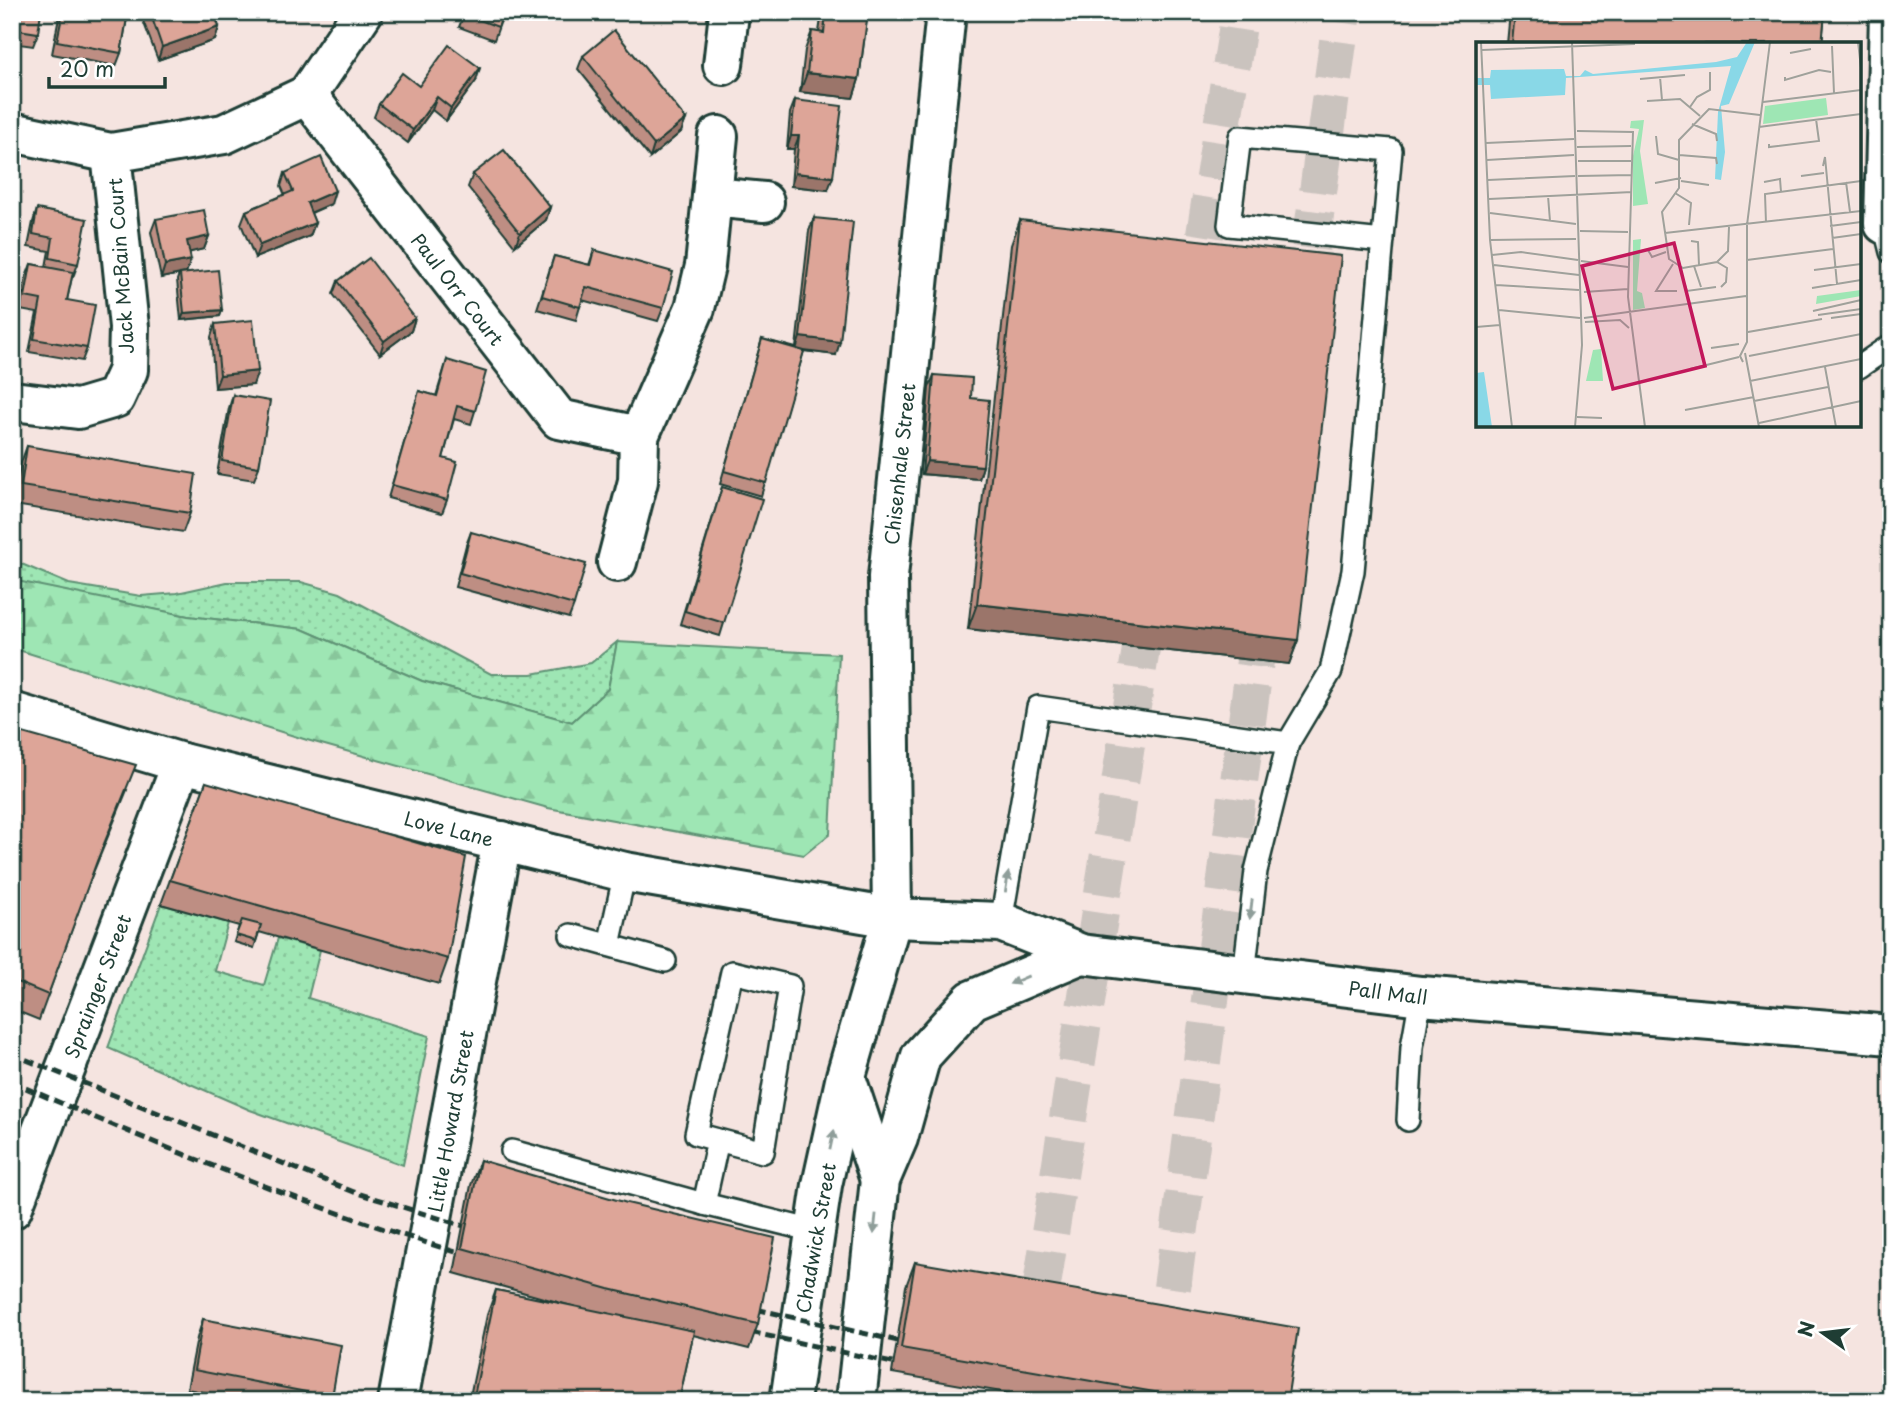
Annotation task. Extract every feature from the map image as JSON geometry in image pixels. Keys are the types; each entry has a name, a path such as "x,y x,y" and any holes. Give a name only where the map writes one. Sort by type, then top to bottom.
{"street":[{"path":"12,132 111,153 223,134 307,95 363,12"},
{"path":"723,65 728,12"},
{"name":"Chisenhale Street","path":"892,918 888,577 946,12"},
{"path":"1887,238 1889,12"},
{"name":"Paul Orr Court","path":"307,95 559,419 639,436"},
{"path":"617,562 638,481 639,436 695,308 705,266 718,136"},
{"name":"Jack McBain Court","path":"13,401 78,408 116,398 128,370 128,327 111,153"},
{"path":"712,197 764,202"},
{"name":"Love Lane","path":"12,712 182,763 625,872 892,918"},
{"name":"Sprainger Street","path":"12,1209 182,763"},
{"name":"Little Howard Street","path":"398,1401 502,841"},
{"name":"Pall Mall","path":"892,918 1001,922 1081,954 1421,996 1891,1035"},
{"name":"Chadwick Street","path":"790,1401 822,1185 846,1076 892,918"},
{"path":"856,1401 880,1180 898,1138 921,1056 972,1000 1081,954"},
{"path":"846,1076 880,1180"}],"lane":[{"path":"1244,974 1256,871 1288,743 1331,671 1353,571 1383,241 1391,150 1240,136 1229,225 1383,241"},
{"path":"1861,366 1891,345"},
{"path":"1001,922 1038,707 1288,743"},
{"path":"609,945 625,872"},
{"path":"571,935 665,961"},
{"path":"732,972 790,986 764,1152 718,1139 696,1134 732,972"},
{"path":"1408,1121 1412,1047 1421,996"},
{"path":"704,1204 718,1139"},
{"path":"512,1151 814,1231"}],"green space":[{"path":"12,560 69,584 141,596 177,593 227,582 301,582 340,593 491,674 532,674 591,663 617,642 608,689 572,722 422,681 302,629 188,616 16,582 12,580"},
{"path":"12,580 188,616 302,629 422,681 572,722 608,689 617,642 839,654 830,834 804,855 548,808 307,740 12,648"},
{"path":"161,904 228,923 215,971 264,985 278,938 320,950 308,998 429,1036 403,1165 250,1110 108,1048"}],"building":[{"path":"12,12 41,12 38,33 12,29"},
{"path":"63,12 128,12 121,53 57,41"},
{"path":"150,12 214,12 219,27 162,47"},
{"path":"504,12 498,27 464,14"},
{"path":"826,12 868,12 859,79 807,73 812,31 824,33"},
{"path":"1515,12 1825,12 1822,42 1512,42"},
{"path":"614,30 686,119 654,145 583,56"},
{"path":"449,45 480,68 451,108 437,97 413,130 379,104 402,73 419,86"},
{"path":"795,100 842,106 833,177 795,173 799,136 791,136"},
{"path":"504,150 550,207 520,233 473,174"},
{"path":"321,157 335,191 307,203 315,223 260,245 246,211 293,191 285,173"},
{"path":"37,209 87,219 78,264 50,258 53,238 33,234"},
{"path":"204,210 209,236 187,241 191,260 165,265 156,219"},
{"path":"814,218 853,222 840,342 800,337"},
{"path":"1020,220 1341,256 1298,640 977,604"},
{"path":"594,250 673,272 663,308 586,287 580,307 542,296 554,256 590,265"},
{"path":"369,258 415,318 384,341 338,281"},
{"path":"31,264 73,272 67,300 95,305 87,348 34,339 41,300 25,297"},
{"path":"218,270 222,310 184,313 180,274"},
{"path":"253,320 258,371 220,375 215,324"},
{"path":"762,339 804,351 766,483 724,471"},
{"path":"447,360 486,372 475,411 457,406 443,458 457,462 447,500 392,485 419,391 437,396"},
{"path":"934,375 972,378 971,398 989,400 983,466 927,461"},
{"path":"233,395 270,401 259,467 222,461"},
{"path":"27,446 196,474 190,513 21,486"},
{"path":"722,487 762,499 724,623 685,611"},
{"path":"471,532 586,564 574,605 460,573"},
{"path":"12,730 136,765 97,861 48,995 12,980"},
{"path":"206,782 466,857 448,959 170,880"},
{"path":"242,920 261,925 256,941 236,935"},
{"path":"480,1160 627,1203 775,1238 758,1324 609,1289 462,1248"},
{"path":"915,1262 1298,1328 1287,1401 1206,1401 901,1348"},
{"path":"496,1290 694,1331 679,1401 473,1401"},
{"path":"203,1319 341,1345 332,1397 194,1370"}],"tunnel":[{"path":"1196,292 1240,12"},
{"path":"1303,305 1342,12"},
{"path":"1024,1401 1149,597"},
{"path":"1157,1401 1262,608"}],"railway":[{"path":"12,1054 354,1192 480,1231"},
{"path":"12,1082 242,1177 358,1220 476,1258"},
{"path":"742,1306 916,1345"},
{"path":"736,1329 911,1367"}]}
